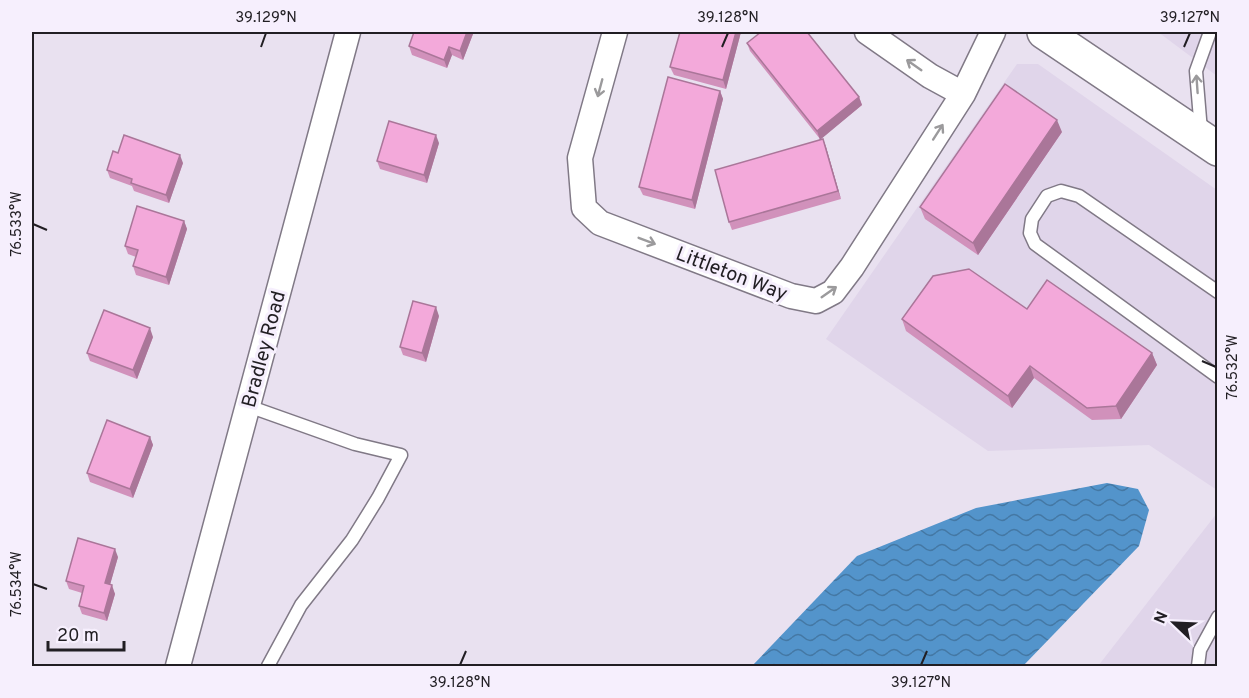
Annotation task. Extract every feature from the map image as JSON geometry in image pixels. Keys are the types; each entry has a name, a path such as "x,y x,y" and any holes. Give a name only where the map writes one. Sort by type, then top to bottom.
{"main road":[{"path":"1044,32 1209,143"}],"street":[{"name":"Bradley Road","path":"178,666 348,32"},
{"name":"Littleton Way","path":"615,32 580,158 584,208 600,223 791,296 816,301 833,292 852,267 963,94 993,32"},
{"path":"867,32 930,76 963,94"}],"lane":[{"path":"1209,143 1196,71 1210,32"},
{"path":"1218,292 1079,196 1061,191 1047,196 1032,219 1030,233 1035,244 1218,377"},
{"path":"248,406 355,444 401,455 352,540 301,605 268,666"},
{"path":"1198,666 1200,650 1218,617"}],"shaded area":[{"path":"1158,32 1217,32 1217,76"},
{"path":"1017,64 1038,64 1217,190 1217,490 1149,445 988,451 826,339"},
{"path":"1217,513 1217,666 1098,666"}],"water":[{"path":"1107,483 1138,489 1149,510 1139,546 1023,666 752,666 857,556 976,508"}],"building":[{"path":"414,32 467,32 460,51 449,47 444,60 409,46"},
{"path":"680,32 736,32 723,80 670,67"},
{"path":"761,32 807,32 859,97 817,131 747,43"},
{"path":"668,77 720,91 692,200 639,187"},
{"path":"1005,84 1057,120 973,243 920,207"},
{"path":"389,121 436,135 424,175 377,161"},
{"path":"124,135 180,155 166,195 131,183 132,179 107,170 113,151 118,153"},
{"path":"823,139 838,191 729,222 715,170"},
{"path":"137,206 184,221 166,277 133,266 138,250 125,246"},
{"path":"969,269 1027,309 1047,280 1152,353 1116,406 1087,408 1030,366 1008,396 902,319 933,276"},
{"path":"413,301 436,307 422,353 400,347"},
{"path":"104,310 150,328 133,370 87,353"},
{"path":"107,420 150,437 130,489 87,473"},
{"path":"78,538 115,549 105,583 112,585 104,613 79,606 84,586 66,581"}]}
